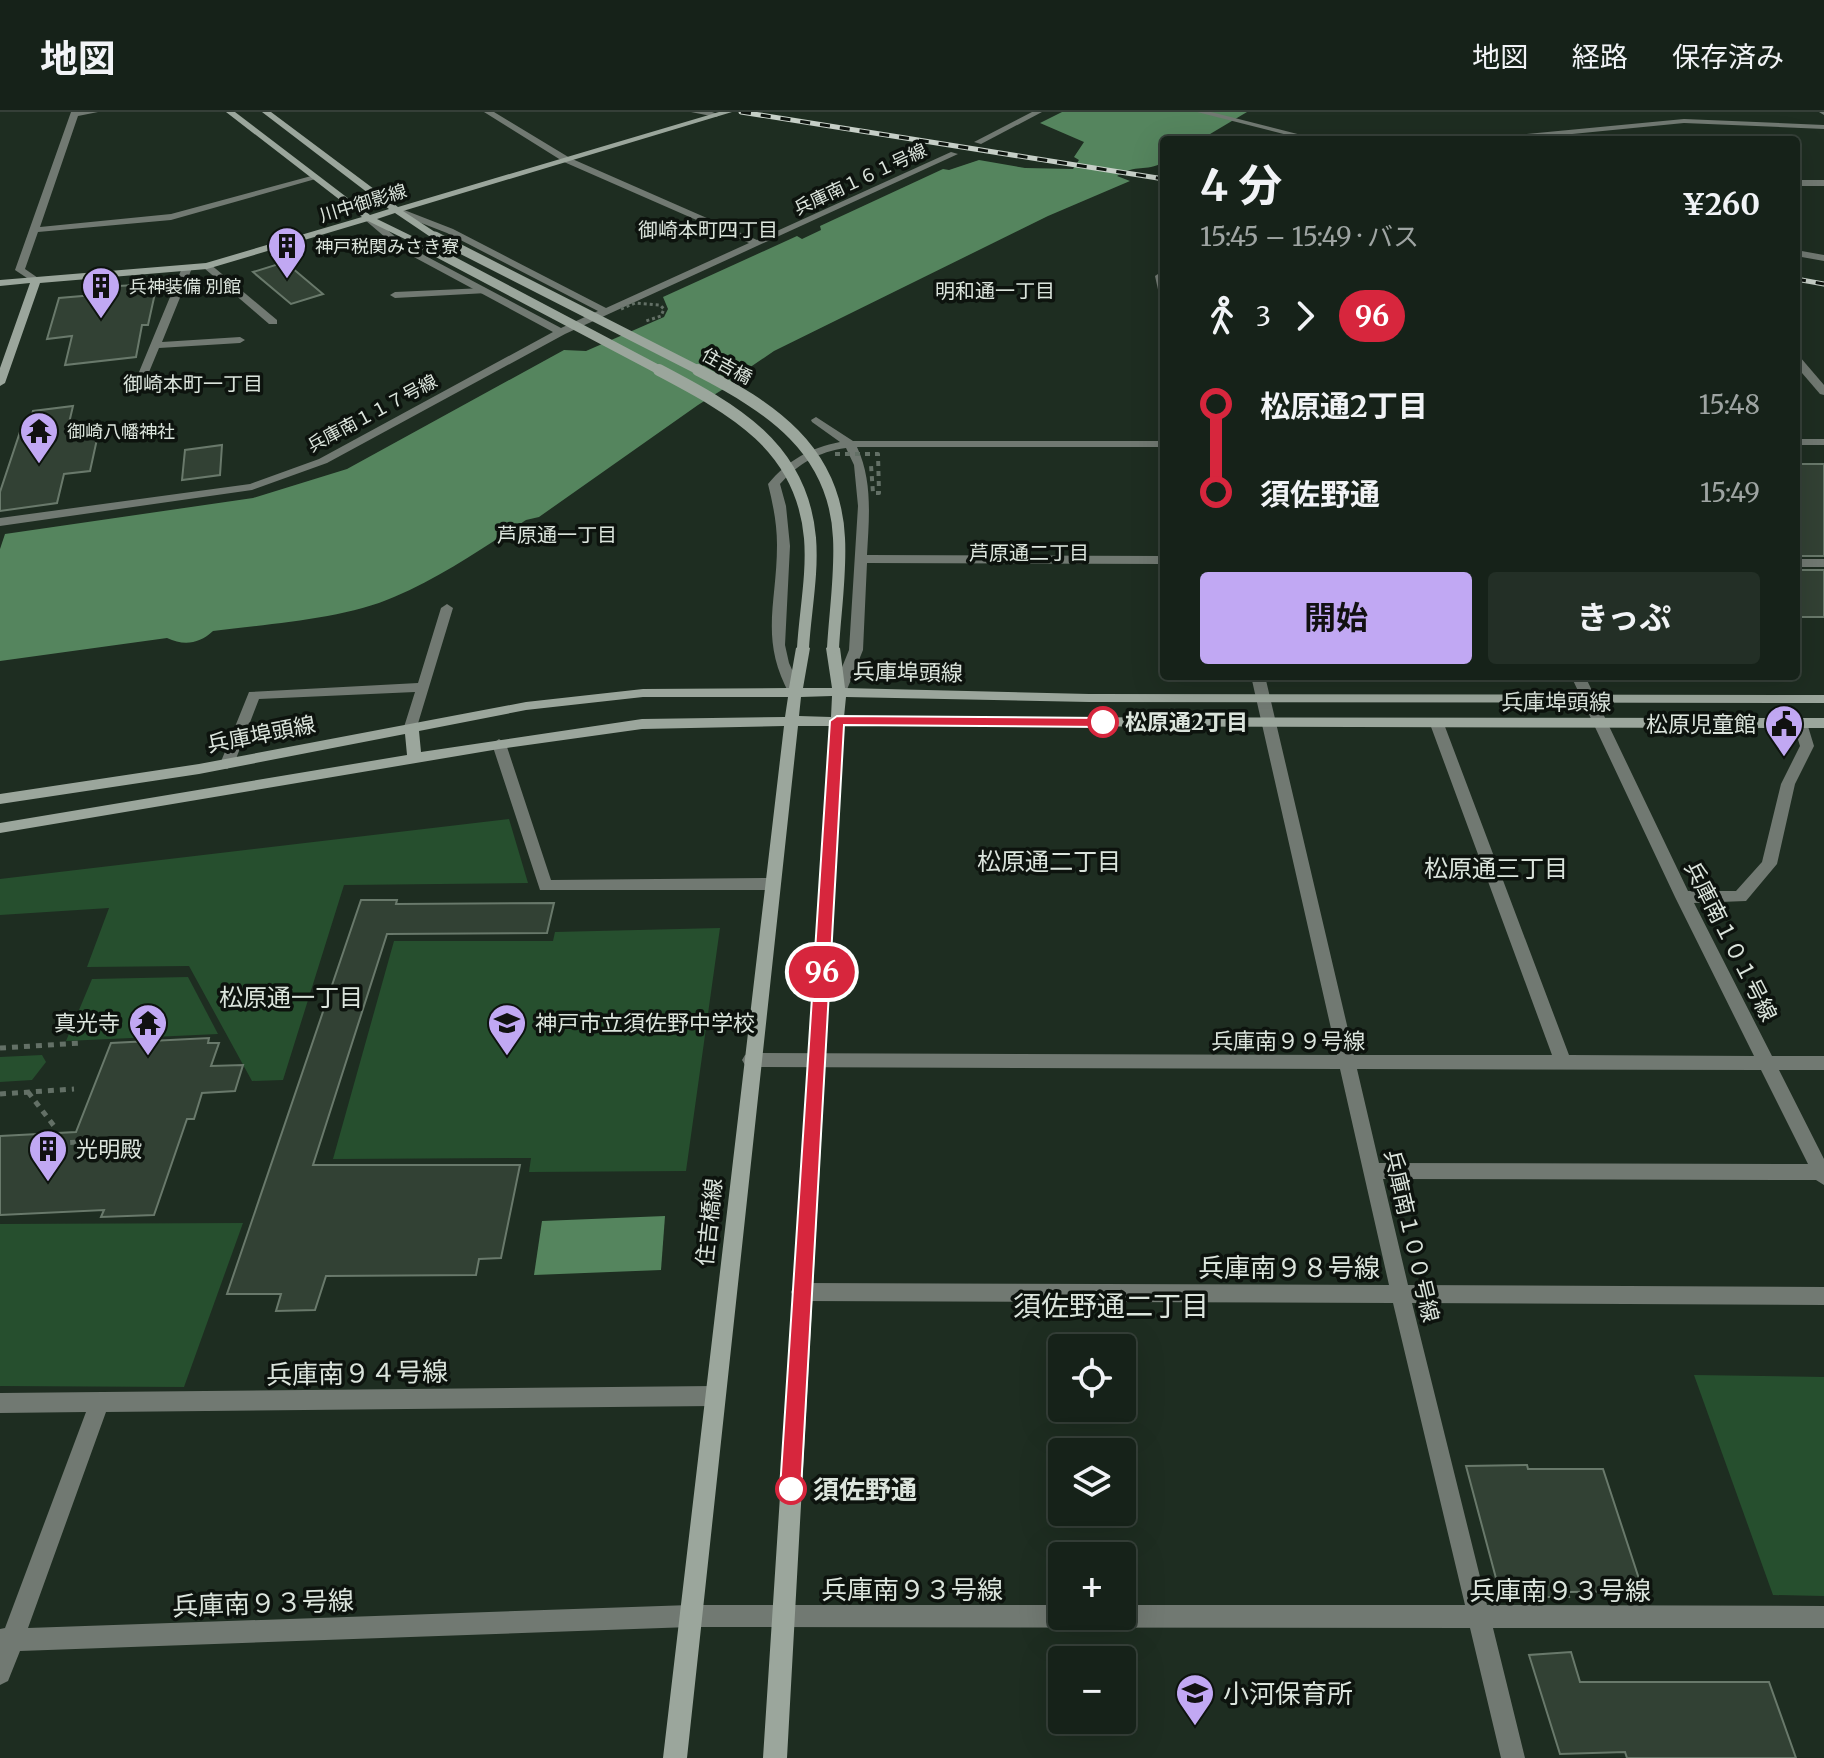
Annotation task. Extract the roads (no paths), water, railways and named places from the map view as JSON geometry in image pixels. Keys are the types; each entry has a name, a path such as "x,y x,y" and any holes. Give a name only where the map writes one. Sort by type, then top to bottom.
{"street":[{"path":"0,383 36,280 20,270 75,113 94,112"},
{"path":"230,112 402,247 561,332"},
{"path":"266,112 396,210 450,231 607,312"},
{"path":"488,112 567,160 758,244"},
{"path":"695,112 716,115"},
{"name":"川中御影線","path":"0,283 207,266 728,112"},
{"path":"978,142 1038,112"},
{"path":"1201,112 1300,136"},
{"path":"1526,136 1684,121 1824,127"},
{"path":"1600,129 1606,136"},
{"name":"兵庫南１６１号線","path":"561,332 954,154"},
{"path":"34,230 171,217 315,178"},
{"path":"1800,183 1824,183"},
{"name":"住吉橋","path":"396,210 435,236 708,375 761,405 796,433 817,462 834,505 839,538 833,648 839,692 837,721"},
{"name":"住吉橋","path":"368,218 686,384 736,414 767,439 788,467 805,507 810,541 803,648 795,692"},
{"path":"1800,254 1824,258"},
{"path":"207,266 273,322"},
{"path":"137,389 187,268"},
{"path":"395,295 484,291"},
{"name":"兵庫南１１７号線","path":"0,522 252,487 323,461 561,332"},
{"path":"155,345 240,340"},
{"path":"1800,364 1824,392"},
{"path":"816,420 850,444 860,465 862,478 864,506 856,650 839,692"},
{"path":"1800,442 1824,442"},
{"path":"795,692 778,648 786,541 783,511 774,484 793,462 823,448 850,444 1160,444"},
{"path":"860,559 1160,560"},
{"path":"1800,563 1824,563"},
{"path":"415,759 411,727 447,608"},
{"name":"兵庫南１００号線","path":"1259,680 1400,1293 1513,1758"},
{"name":"兵庫南１０１号線","path":"1580,680 1683,897 1823,1175"},
{"path":"227,764 254,695 421,687"},
{"name":"住吉橋線","path":"675,1758 751,1060 795,692"},
{"name":"兵庫埠頭線","path":"0,799 199,769 526,706 643,693 839,692 1089,698 1824,699"},
{"name":"兵庫埠頭線","path":"0,828 499,744 642,724 792,721 1824,723"},
{"path":"775,1758 837,721"},
{"path":"1683,897 1740,897 1769,864 1788,784 1807,746 1800,723"},
{"path":"1437,724 1564,1064"},
{"path":"499,744 545,886 772,884"},
{"path":"197,797 199,769"},
{"name":"兵庫南９９号線","path":"751,1060 1824,1063"},
{"path":"1372,1171 1823,1175"},
{"name":"兵庫南９８号線","path":"801,1292 1824,1296"},
{"name":"兵庫南９４号線","path":"0,1403 714,1396"},
{"path":"0,1673 7,1640 99,1404"},
{"name":"兵庫南９３号線","path":"7,1640 690,1616 1824,1617"}],"railway":[{"path":"741,112 1160,178"},
{"path":"1800,280 1824,284"}],"place":[{"name":"神戸税関みさき寮","path":"287,280"},
{"name":"兵神装備 別館","path":"101,320"},
{"name":"御崎八幡神社","path":"39,465"},
{"name":"松原通2丁目","path":"1103,722"},
{"name":"松原児童館","path":"1784,758"},
{"name":"真光寺","path":"148,1057"},
{"name":"神戸市立須佐野中学校","path":"507,1057"},
{"name":"光明殿","path":"48,1183"},
{"name":"須佐野通","path":"791,1489"},
{"name":"小河保育所","path":"1195,1727"}],"district":[{"name":"御崎本町四丁目","path":"708,229"},
{"name":"明和通一丁目","path":"995,290"},
{"name":"御崎本町一丁目","path":"193,383"},
{"name":"芦原通一丁目","path":"557,534"},
{"name":"芦原通二丁目","path":"1029,552"},
{"name":"松原通二丁目","path":"1049,861"},
{"name":"松原通三丁目","path":"1496,868"},
{"name":"松原通一丁目","path":"291,997"},
{"name":"須佐野通二丁目","path":"1111,1306"}]}
